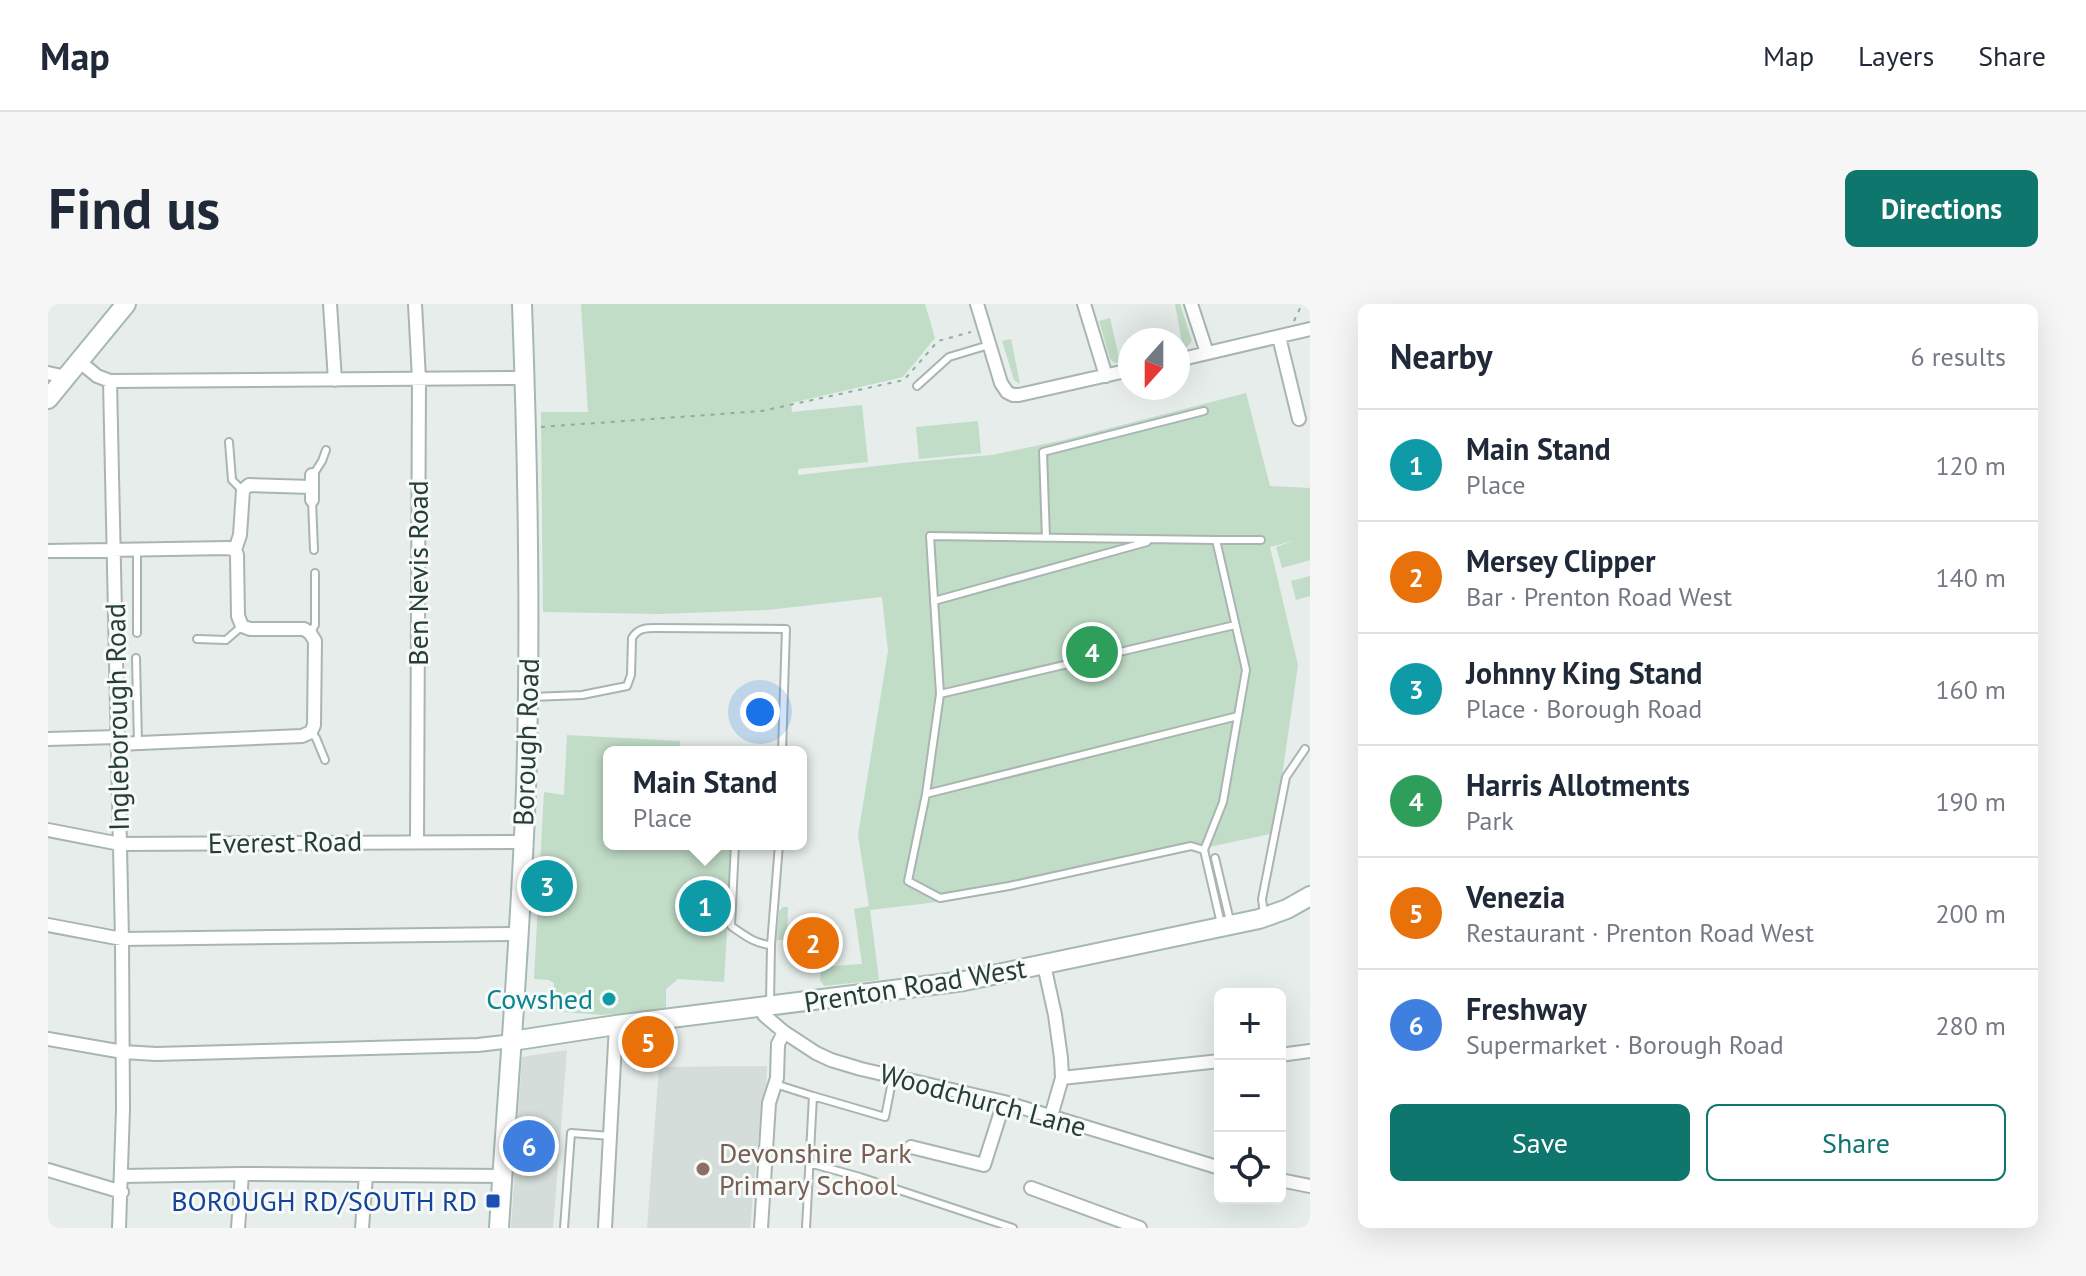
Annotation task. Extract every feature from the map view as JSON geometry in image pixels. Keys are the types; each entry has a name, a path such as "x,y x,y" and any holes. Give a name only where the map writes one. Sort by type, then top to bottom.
{"street":[{"path":"48,399 57,375 79,361 126,304"},
{"path":"330,304 335,380"},
{"name":"Ben Nevis Road","path":"415,304 419,379 417,841"},
{"name":"Borough Road","path":"499,1228 519,934 528,697 527,428 522,304"},
{"path":"977,304 1001,383 1013,395 1118,373"},
{"path":"1084,304 1106,376"},
{"path":"1191,304 1207,353"},
{"path":"1190,357 1310,329"},
{"path":"1279,337 1299,419"},
{"path":"79,361 97,376 110,381 525,378"},
{"name":"Ingleborough Road","path":"110,381 122,939 122,1192 119,1228"},
{"path":"1276,391 1291,387"},
{"path":"48,739 138,744 302,736 311,732 314,725 315,641 304,629 250,629 242,626 238,616 235,550 240,535 243,490 249,485 312,487"},
{"path":"48,551 235,550"},
{"name":"Everest Road","path":"48,830 120,844 523,842"},
{"name":"Prenton Road West","path":"512,1041 964,981 1264,918 1310,896"},
{"path":"48,925 122,939 519,934"},
{"path":"1044,965 1055,1015 1062,1078 1051,1116"},
{"name":"Woodchurch Lane","path":"766,1007 764,1015 784,1032 831,1060 1004,1102 1214,1166"},
{"path":"605,1228 616,1025"},
{"path":"761,1228 769,1103 777,1078 778,1044 784,1032"},
{"path":"48,1039 123,1052 156,1054 478,1045 512,1041"},
{"path":"1286,1054 1310,1051"},
{"path":"1062,1078 1214,1062"},
{"path":"911,1147 984,1165 1004,1102"},
{"path":"48,1170 122,1192"},
{"path":"238,1228 242,1174"},
{"path":"362,1228 366,1175"},
{"path":"122,1176 503,1176"},
{"path":"1286,1181 1310,1186"},
{"path":"1031,1188 1140,1228"}],"lane":[{"path":"917,386 949,357 989,345"},
{"path":"1046,538 1043,452 1204,411"},
{"path":"229,442 232,480 243,490"},
{"path":"314,550 312,487 326,450"},
{"path":"1204,850 1191,846 940,898 908,881 926,794 940,694 930,536 1261,540"},
{"path":"934,601 1155,540"},
{"path":"1216,540 1246,670 1223,802 1204,850 1226,926"},
{"path":"137,549 137,633"},
{"path":"310,633 315,625 315,573"},
{"path":"940,694 1235,625"},
{"path":"197,639 226,640 242,626"},
{"path":"528,697 582,695 627,686 631,675 632,638 641,629 786,629 782,746"},
{"path":"136,658 138,744"},
{"path":"926,794 1238,716"},
{"path":"311,732 325,760"},
{"path":"1264,918 1262,899 1286,777 1305,749"},
{"path":"735,850 731,926 749,939 771,945"},
{"path":"766,1007 779,850"},
{"path":"1215,858 1226,926"},
{"path":"775,1084 885,1117 893,1076"},
{"path":"806,1228 813,1096"},
{"path":"564,1228 571,1133 611,1136"},
{"path":"809,1163 1013,1228"}],"path":[{"path":"527,428 762,411 904,380 938,341 984,328"}],"shaded area":[{"path":"567,1050 553,1228 511,1228 522,1057"},
{"name":"Devonshire Park Primary School","path":"767,1066 750,1228 647,1228 659,1067"}],"green space":[{"path":"581,304 925,304 935,338 903,377 791,403 792,412 862,405 868,462 798,469 798,475 992,455 1064,440 1246,393 1270,486 1310,488 1310,560 1282,568 1276,547 1296,540 1270,547 1298,665 1270,834 1027,886 946,901 870,910 879,980 824,986 820,980 821,967 862,964 854,909 869,906 858,835 888,651 882,597 767,610 660,614 543,612 541,412 588,412"},
{"path":"1175,304 1180,304 1188,328 1179,328"},
{"path":"1110,318 1118,362 1110,359 1099,321"},
{"path":"1011,339 1020,384 1014,380 1002,341"},
{"path":"978,421 981,453 919,459 916,427"},
{"path":"1310,576 1310,596 1296,600 1291,581"},
{"path":"567,735 680,741 680,746 603,746 603,850 732,850 724,982 678,979 666,989 666,1009 602,1015 552,1011 554,983 534,979 544,792 564,795"},
{"path":"788,907 787,940 777,940 779,911"}],"place":[{"name":"Harris Allotments","path":"1092,652"},
{"name":"Johnny King Stand","path":"547,886"},
{"name":"Main Stand","path":"705,906"},
{"name":"Mersey Clipper","path":"813,943"},
{"name":"Cowshed","path":"609,999"},
{"name":"Venezia","path":"648,1042"},
{"name":"Freshway","path":"529,1146"},
{"name":"Devonshire Park Primary School","path":"703,1169"},
{"name":"BOROUGH RD/SOUTH RD","path":"493,1201"}]}
